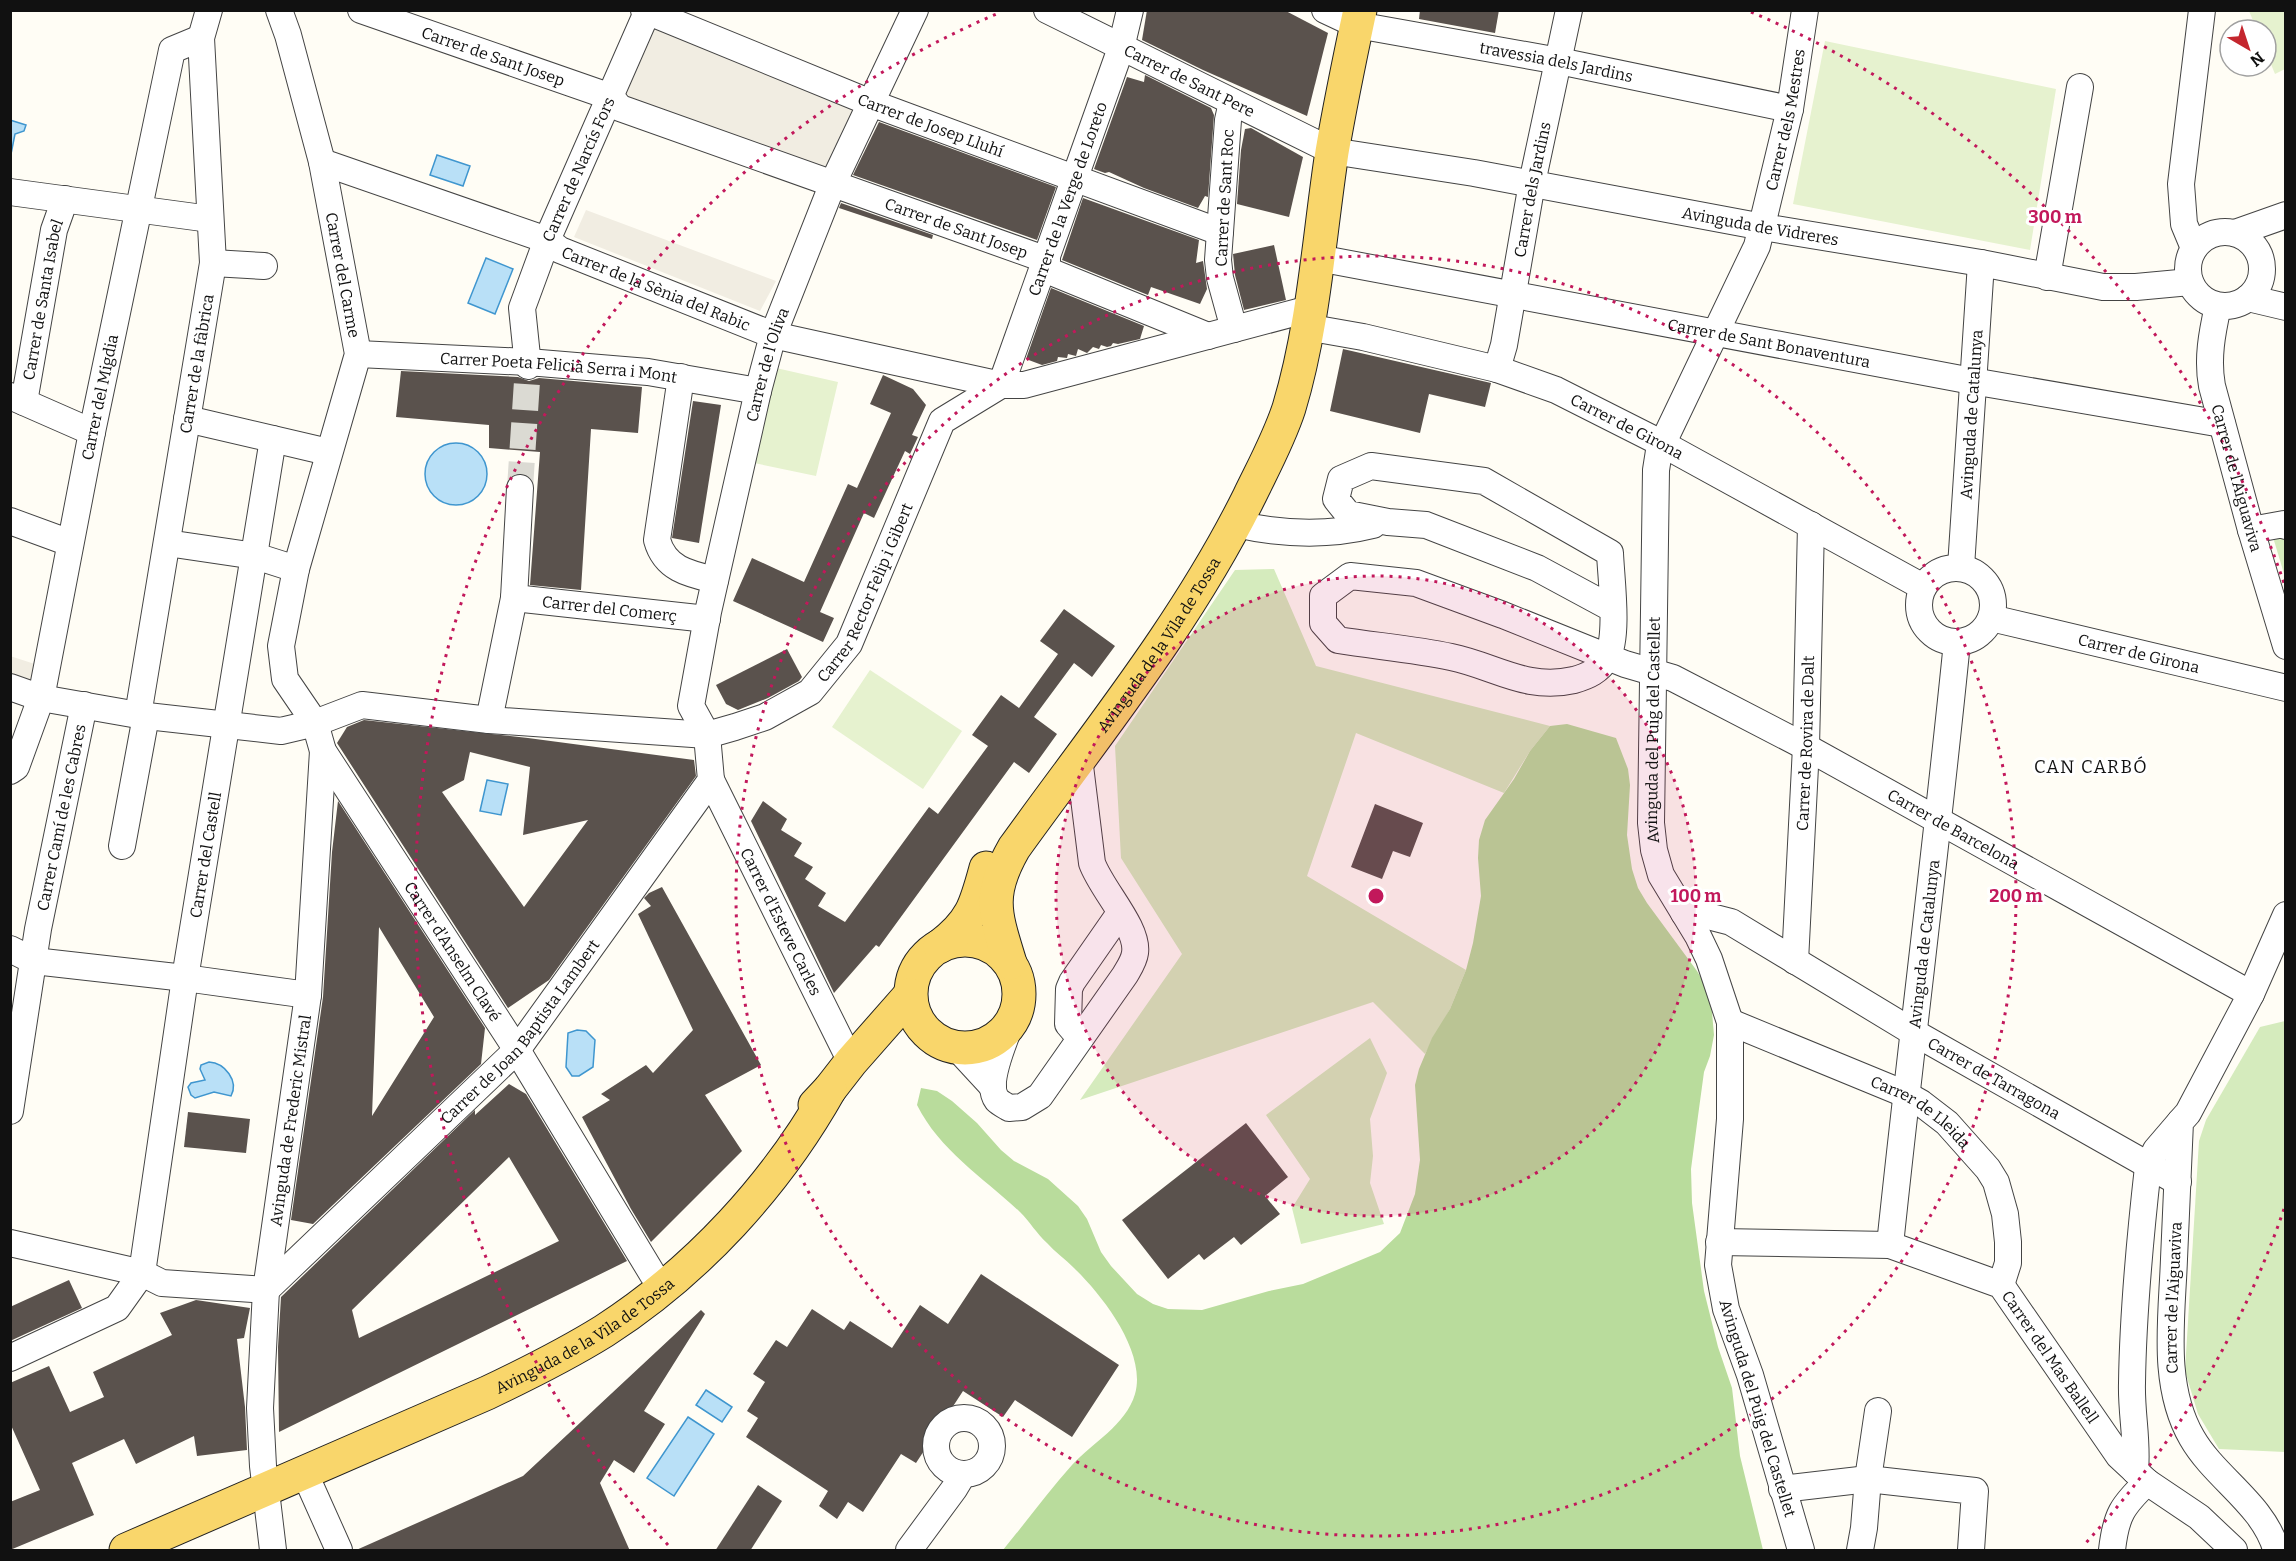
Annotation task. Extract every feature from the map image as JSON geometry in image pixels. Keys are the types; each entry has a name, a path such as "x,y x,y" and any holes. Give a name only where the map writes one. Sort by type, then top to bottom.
{"main road":[{"name":"Avinguda de la Vila de Tossa","path":"1010,963 997,913 999,875 1014,848 1186,610 1236,524 1279,436 1291,398 1308,318 1332,151 1359,18"},
{"name":"Avinguda de la Vila de Tossa","path":"940,946 967,922 977,904 986,869 995,852 1156,627 1210,539 1259,442 1297,336 1308,318"},
{"path":"957,941 984,944 1003,954 1010,963 1016,973 1019,1001 1016,1016 1000,1037 981,1047 944,1042 920,1025 913,1011 910,996 912,980 918,966 928,954 940,946 957,941"},
{"name":"Avinguda de la Vila de Tossa","path":"266,1489 303,1461 502,1369 548,1345 590,1320 653,1275 713,1218 795,1124 830,1089 910,996"},
{"name":"Avinguda de la Vila de Tossa","path":"851,1062 892,1040 944,1042"},
{"name":"Avinguda de la Vila de Tossa","path":"126,1551 305,1474 529,1373 596,1336 633,1311 704,1250 760,1191 807,1131 830,1089"}],"street":[{"name":"Carrer de la fàbrica","path":"122,846 167,543 213,263 201,38 209,10"},
{"name":"Carrer del Carme","path":"279,10 288,35 322,162 358,354 296,568 281,646 285,679 315,723"},
{"name":"Carrer de Sant Josep","path":"361,10 833,183 1045,265"},
{"name":"Carrer de l'Oliva","path":"707,735 691,706 706,619 773,335 833,183 915,10"},
{"name":"Carrer de Sant Pere","path":"1047,10 1332,151"},
{"name":"Carrer de la Verge de Loreto","path":"1001,385 1121,48 1130,10"},
{"name":"travessia dels Jardins","path":"1325,10 1790,109"},
{"name":"Carrer dels Jardins","path":"1497,369 1504,345 1532,183 1569,10"},
{"name":"Carrer dels Mestres","path":"1763,227 1790,109 1805,10"},
{"path":"2194,248 2184,224 2181,184 2202,10"},
{"name":"Carrer de Narcís Fors","path":"528,364 522,308 547,240 615,103 646,11"},
{"name":"Carrer de Josep Lluhí","path":"646,11 871,103 1220,232"},
{"name":"Carrer del Migdia","path":"10,771 16,767 41,698 92,432 172,50 201,38"},
{"path":"2047,277 2080,87"},
{"name":"Carrer de Sant Roc","path":"1232,102 1227,120 1219,269 1234,329"},
{"name":"Avinguda de Vidreres","path":"1332,151 1532,183 1763,227 1981,263 2047,277 2120,288 2190,282"},
{"name":"Carrer de la Sènia del Rabic","path":"322,162 547,240 560,250 773,335 1001,385"},
{"path":"10,192 210,219"},
{"name":"Carrer de Santa Isabel","path":"17,399 54,230 65,199"},
{"path":"2235,233 2244,236 2257,249 2262,266 2259,284 2248,298 2229,306 2218,306 2201,298 2190,282 2188,264 2194,248 2212,234 2235,233 2286,215"},
{"name":"Avinguda del Puig del Castellet","path":"1763,227 1748,269 1661,443 1656,470 1651,823 1654,850 1661,875 1709,959 1730,1022 1730,1119 1718,1265 1726,1309 1756,1396 1801,1551"},
{"name":"Carrer de Sant Bonaventura","path":"1318,258 1972,381 2222,424"},
{"path":"213,263 264,266"},
{"name":"Avinguda de Catalunya","path":"1961,567 1981,263"},
{"path":"1045,265 1208,336"},
{"path":"2262,266 2286,290"},
{"path":"2248,298 2286,307"},
{"name":"Carrer de l'Aiguaviva","path":"2218,306 2209,368 2251,530 2286,646"},
{"name":"Carrer Rector Felip i Gibert","path":"315,723 362,705 489,720 707,735 765,717 810,692 849,644 942,421 1001,385 1023,385 1234,329 1308,318"},
{"name":"Carrer de Girona","path":"1308,318 1363,337 1497,369 1556,390 1661,443 1923,587"},
{"name":"Carrer Poeta Felicià Serra i Mont","path":"358,354 648,372 758,391"},
{"path":"681,377 657,540 660,552 685,573 715,580"},
{"path":"17,399 92,432"},
{"path":"187,419 328,452"},
{"name":"Carrer del Castell","path":"142,1273 185,978 273,439"},
{"path":"1607,657 1612,640 1613,609 1610,553 1484,481 1371,466 1341,479 1336,499 1348,514 1388,522 1426,525 1537,568 1613,609"},
{"path":"489,720 514,598 520,488"},
{"path":"1236,524 1281,532 1354,530 1388,522"},
{"path":"2251,530 2284,524 2286,526"},
{"name":"Carrer de Rovira de Dalt","path":"1795,961 1806,747 1811,525"},
{"path":"12,526 70,543"},
{"path":"167,543 255,556 296,568"},
{"path":"1951,567 1961,567 1980,576 1989,586 1993,605 1991,618 1979,634 1957,642 1938,637 1927,629 1918,607 1923,587 1936,573 1951,567"},
{"name":"Carrer de Barcelona","path":"1607,657 1590,676 1554,685 1518,679 1452,657 1338,640 1323,623 1323,596 1350,576 1416,583 1607,657 1673,678 1806,747 2251,994"},
{"name":"Carrer del Comerç","path":"514,598 706,619"},
{"name":"Carrer de Girona","path":"1991,618 2286,688"},
{"name":"Avinguda de Catalunya","path":"1890,1245 1905,1094 1940,822 1957,642"},
{"path":"10,687 41,698 142,716 281,731 315,723 323,751"},
{"name":"Carrer Camí de les Cabres","path":"10,1111 27,1002 41,962 38,929 84,705"},
{"path":"707,735 711,780"},
{"name":"Avinguda de Frederic Mistral","path":"273,1551 260,1408 266,1290 308,995 323,751"},
{"name":"Carrer d'Anselm Clavé","path":"323,751 517,1050 653,1275"},
{"path":"1009,1028 997,1062 993,1087 997,1099 1009,1108 1022,1107 1040,1096 1125,975 1135,953 1136,942 1132,931 1096,875 1092,863 1079,758"},
{"name":"Carrer de Joan Baptista Lambert","path":"266,1290 517,1050 711,780"},
{"name":"Carrer d'Esteve Carles","path":"711,780 851,1062"},
{"path":"1080,1038 1068,1024 1069,989 1120,912"},
{"name":"Carrer de Tarragona","path":"1684,914 1695,913 1731,922 1913,1032 2178,1182"},
{"name":"Carrer de l'Aiguaviva","path":"2141,1476 2136,1456 2132,1385 2135,1310 2148,1167 2156,1150 2188,1113 2251,994 2286,915"},
{"path":"10,950 41,962 308,995"},
{"name":"Carrer de Lleida","path":"1730,1022 1905,1094 1947,1123 1988,1169 1996,1182 2005,1214 2008,1242 2008,1263 2001,1285"},
{"path":"944,1042 993,1087"},
{"name":"Carrer de l'Aiguaviva","path":"2180,1122 2172,1344 2174,1389 2181,1416 2191,1437 2222,1478 2260,1516 2270,1531 2276,1550"},
{"name":"Carrer del Mas Ballell","path":"1719,1242 1890,1245 2001,1285 2119,1456 2141,1476 2199,1516 2234,1551"},
{"path":"10,1244 142,1273 162,1283 266,1290"},
{"path":"10,1358 117,1308 142,1273"},
{"path":"1860,1551 1878,1410"},
{"path":"305,1474 339,1551"},
{"path":"909,1551 963,1474"},
{"path":"2112,1551 2114,1528 2141,1476"},
{"path":"1782,1489 1868,1479 1975,1491 1971,1551"}],"green space":[{"path":"2249,11 2285,11 2285,69 2278,72 2278,18 2252,18"},
{"path":"1825,41 2056,89 2030,250 1793,204"},
{"path":"776,368 838,382 816,476 754,463"},
{"path":"2285,513 2285,577 2266,514"},
{"path":"1274,569 1316,666 1550,726 1530,751 1504,793 1356,733 1307,876 1466,970 1450,1009 1425,1054 1373,1002 1080,1100 1182,954 1121,858 1115,746 1235,570"},
{"path":"870,670 962,731 923,789 832,727"},
{"path":"1567,724 1616,738 1628,769 1630,785 1627,835 1632,869 1638,888 1697,971 1706,986 1711,1001 1714,1035 1704,1072 1691,1169 1692,1203 1704,1291 1718,1347 1732,1388 1740,1456 1763,1550 1003,1550 1072,1465 1108,1433 1131,1405 1137,1378 1134,1360 1120,1325 1085,1279 1043,1239 1020,1212 964,1163 938,1136 917,1105 921,1088 937,1091 952,1101 1014,1161 1048,1179 1078,1206 1087,1219 1101,1252 1111,1266 1137,1294 1153,1304 1168,1309 1202,1310 1303,1284 1380,1252 1400,1233 1415,1194 1420,1160 1415,1085 1432,1038 1450,1009 1466,970 1481,896 1478,858 1479,840 1485,820 1514,779 1530,751 1550,726"},
{"path":"2285,1021 2285,1452 2219,1449 2198,1414 2185,1371 2199,1141 2206,1120 2260,1027"},
{"path":"1370,1038 1387,1073 1370,1119 1373,1156 1370,1183 1384,1224 1301,1244 1292,1208 1310,1179 1266,1115"}],"shaded area":[{"path":"660,17 871,103 833,183 620,108"},
{"path":"586,210 776,281 760,311 574,237"},
{"path":"10,656 41,666 34,693 11,684"}],"water":[{"path":"10,120 26,125 24,131 15,134 11,154"},
{"path":"437,155 470,166 463,186 430,175"},
{"path":"486,258 513,269 495,314 468,303"},
{"path":"450,443 462,443 478,452 485,462 487,474 485,486 478,496 462,505 450,505 439,500 430,491 425,480 425,468 430,457 439,448"},
{"path":"487,780 508,784 501,815 480,811"},
{"path":"577,1030 586,1031 595,1040 593,1067 579,1076 572,1076 566,1067 568,1033"},
{"path":"209,1062 225,1069 229,1074 233,1084 231,1096 214,1092 195,1098 191,1095 188,1087 191,1083 205,1080 200,1069 201,1065"},
{"path":"706,1390 732,1407 722,1422 696,1405"},
{"path":"688,1417 714,1434 674,1496 647,1478"}],"building":[{"path":"1147,10 1284,10 1328,33 1307,116 1142,40"},
{"path":"1420,10 1499,10 1495,33 1419,19"},
{"path":"1145,75 1211,108 1214,115 1208,197 1205,196 1198,208 1109,172 1094,169 1127,77 1144,82"},
{"path":"879,122 1056,187 1037,240 853,175"},
{"path":"1251,128 1303,157 1289,217 1237,204 1241,150 1245,129"},
{"path":"1083,198 1199,240 1196,263 1203,261 1207,289 1200,304 1151,287 1148,295 1062,260"},
{"path":"841,203 933,235 932,239 839,208"},
{"path":"1274,245 1286,300 1244,310 1235,275 1233,254"},
{"path":"1051,288 1144,326 1140,339 1113,343 1107,347 1101,345 1099,349 1093,347 1087,353 1078,349 1076,356 1068,354 1067,358 1058,357 1057,361 1042,365 1026,359"},
{"path":"1343,349 1491,383 1485,407 1429,394 1420,433 1330,411"},
{"path":"401,371 518,377 529,381 539,378 642,387 638,433 591,429 581,590 530,585 540,452 489,448 489,425 396,417"},
{"path":"883,375 913,389 926,405 912,435 918,437 910,454 905,451 874,518 864,513 820,612 834,618 823,642 733,601 752,558 804,582 848,484 857,488 891,413 870,404"},
{"path":"693,401 721,405 699,543 672,538"},
{"path":"1064,609 1115,646 1092,677 1074,663 1034,717 1057,734 1029,773 1014,762 879,947 876,945 834,993 751,821 763,801 787,819 781,830 802,843 794,856 813,867 805,879 826,893 818,906 845,922 929,807 938,814 988,746 972,735 1001,695 1019,708 1058,654 1040,641"},
{"path":"787,649 802,677 799,681 768,698 738,710 726,704 716,685"},
{"path":"364,720 528,738 694,760 696,776 549,980 508,1008 337,743 347,727","holes":["470,752 530,767 523,835 588,820 524,907 442,792 464,780"]},
{"path":"338,801 485,1028 481,1064 313,1224 291,1220 323,997 332,852","holes":["379,927 434,1017 372,1116"]},
{"path":"1375,804 1423,823 1410,857 1393,851 1382,879 1351,867"},
{"path":"662,887 761,1065 705,1095 742,1151 651,1242 582,1117 610,1100 601,1094 646,1065 653,1073 693,1030 638,914 651,906 644,898"},
{"path":"509,1084 526,1094 627,1261 279,1432 278,1347 281,1297 475,1110 475,1115","holes":["509,1157 559,1241 359,1338 352,1310"]},
{"path":"188,1112 250,1119 246,1153 184,1147"},
{"path":"1246,1123 1288,1177 1265,1196 1280,1214 1241,1245 1234,1237 1204,1260 1199,1254 1168,1279 1122,1220"},
{"path":"981,1274 1119,1365 1072,1437 1015,1400 1003,1417 963,1391 916,1463 901,1454 863,1512 848,1502 837,1519 819,1506 828,1491 746,1437 758,1418 747,1411 765,1382 753,1374 776,1340 787,1347 812,1309 844,1330 850,1321 892,1348 920,1305 948,1324"},
{"path":"69,1280 82,1308 10,1341 10,1307"},
{"path":"196,1300 250,1308 244,1338 237,1339 245,1407 247,1450 197,1456 194,1436 136,1464 124,1439 72,1463 94,1515 10,1550 10,1502 40,1490 10,1423 10,1383 49,1366 70,1412 104,1397 93,1372 172,1335 160,1313"},
{"path":"701,1310 705,1314 644,1411 665,1424 634,1473 614,1460 600,1483 630,1551 354,1551 523,1476"},
{"path":"758,1485 782,1501 750,1551 715,1551"}],"tunnel":[{"path":"520,488 528,366"}],"district":[{"name":"CAN CARBÓ","path":"2091,767"}]}
